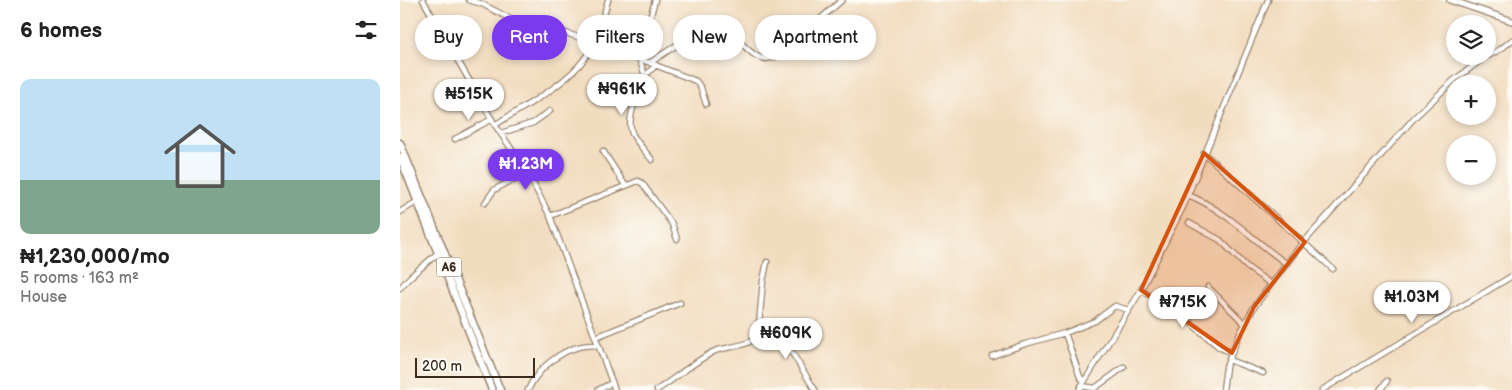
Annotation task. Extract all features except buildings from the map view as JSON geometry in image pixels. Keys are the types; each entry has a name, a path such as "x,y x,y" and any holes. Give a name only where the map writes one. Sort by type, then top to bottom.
{"highway":[{"name":"A6","path":"400,143 500,390"},
{"name":"A6","path":"400,157 492,390"}],"main road":[{"path":"1450,0 1512,21"}],"street":[{"path":"424,0 495,125 527,172 550,216 615,390"},
{"path":"469,0 482,4 511,19 557,30 577,37"},
{"path":"603,15 608,0"},
{"path":"651,15 655,0"},
{"path":"650,62 710,24 717,23 728,29 756,57 772,59 778,56 842,0"},
{"path":"1081,386 1141,290 1188,195 1268,0"},
{"path":"1496,52 1512,40"},
{"path":"495,125 572,74 584,60"},
{"path":"640,60 645,76"},
{"path":"644,60 699,84 706,104"},
{"path":"652,160 633,136 630,129 633,107 645,76 656,65"},
{"path":"1223,390 1226,367 1245,324 1254,306 1271,284 1305,242 1415,117 1454,80 1475,65"},
{"path":"501,133 533,123 550,111"},
{"path":"455,139 492,119"},
{"path":"603,151 625,185"},
{"path":"1204,153 1333,269"},
{"path":"485,203 494,190 527,172"},
{"path":"550,216 638,181 642,183 672,224 677,239"},
{"path":"1188,195 1201,200 1223,214 1265,249 1287,264"},
{"path":"400,212 418,201"},
{"path":"1189,223 1220,240 1247,266 1271,284"},
{"path":"400,288 438,253"},
{"path":"657,390 715,352 754,340 758,335 762,289 767,262"},
{"path":"1322,390 1512,276"},
{"path":"1208,287 1245,324"},
{"path":"1141,290 1178,312 1220,347 1232,353"},
{"path":"596,337 680,303"},
{"path":"992,356 1025,344 1065,333 1095,321 1115,306 1129,310"},
{"path":"1065,333 1080,377 1081,386"},
{"path":"754,340 763,343 781,341 786,343 816,390"},
{"path":"528,390 542,370 558,357 581,346 592,344 599,346"},
{"path":"1229,360 1263,374"},
{"path":"1081,386 1095,388 1124,367"},
{"path":"1380,390 1387,382"},
{"path":"598,390 612,383"}],"highlighted area":[{"path":"1204,153 1305,242 1254,307 1232,353 1141,290"}]}
